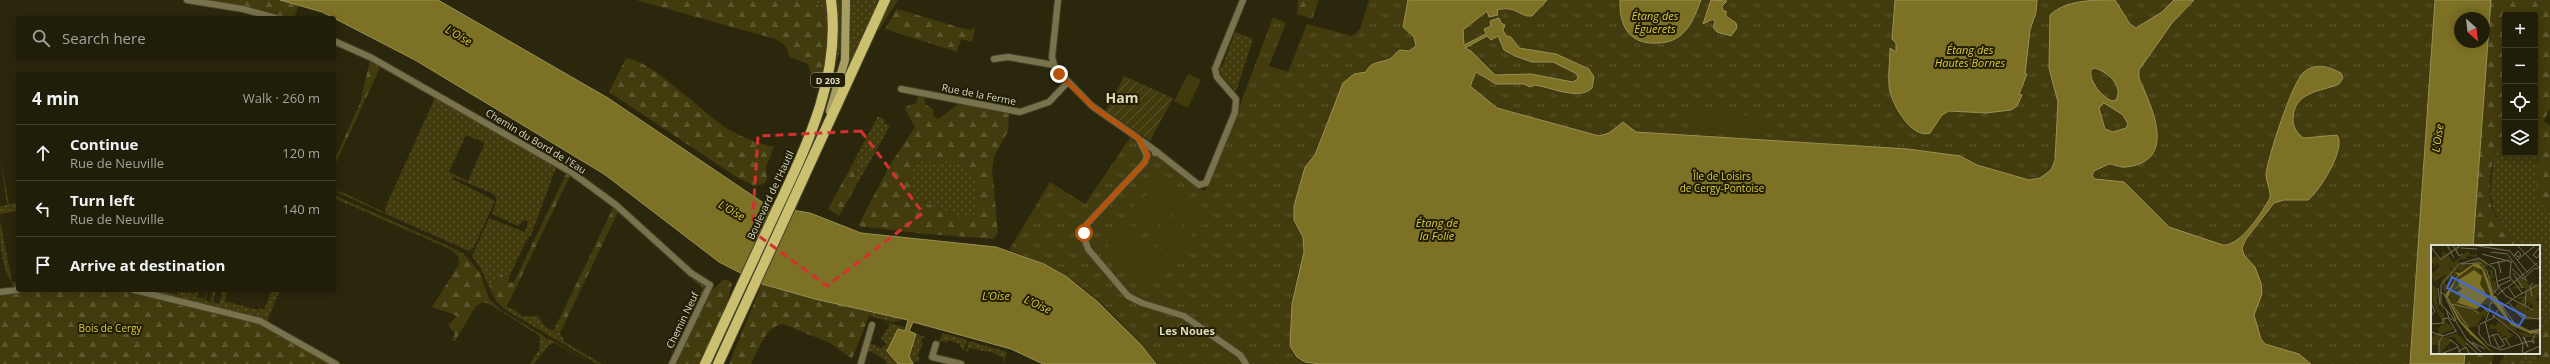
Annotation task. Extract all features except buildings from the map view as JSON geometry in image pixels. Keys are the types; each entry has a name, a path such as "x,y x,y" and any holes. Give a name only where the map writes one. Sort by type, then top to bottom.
{"main road":[{"name":"D 203","path":"802,155 823,98 830,70 834,32 832,0"},
{"name":"Boulevard de l'Hautil","path":"705,364 736,297 790,192 817,146 844,69 847,32 846,0"},
{"name":"D 203","path":"817,146 885,0"},
{"name":"Boulevard de l'Hautil","path":"718,364 746,301 790,192 802,155 834,85 847,32"}],"street":[{"path":"187,0 243,9 269,16"},
{"path":"1058,0 1053,41 1054,65 1067,83 1092,106 1157,152 1198,185 1203,186 1207,181 1235,112 1236,99 1217,77 1215,70 1244,0"},
{"name":"Chemin du Bord de l'Eau","path":"336,42 372,58 571,172 616,206 679,264 710,285"},
{"path":"994,59 1008,58 1054,65"},
{"name":"Rue de la Ferme","path":"901,89 1020,112 1049,102 1067,83"},
{"path":"1138,138 1148,155"},
{"path":"1157,152 1148,155 1145,162 1086,225 1084,233 1087,247 1133,299 1184,316 1240,355 1246,364"},
{"name":"Chemin Neuf","path":"672,364 710,285"},
{"path":"0,292 16,290"},
{"path":"142,292 260,321 336,364"},
{"path":"860,363 872,325"},
{"path":"936,344 932,357 961,364"}],"highlighted area":[{"path":"861,131 923,213 827,286 752,231 758,136"}],"green space":[{"path":"197,0 280,0 299,5 295,16 277,16 247,8"},
{"path":"636,0 813,0 819,7 826,24 828,42 822,78 811,74 808,64 790,57 785,45 775,39"},
{"path":"813,0 827,0 830,23 828,46 819,7"},
{"path":"835,0 842,0 842,42 829,93"},
{"path":"849,0 882,0 847,76 844,75 851,32"},
{"path":"890,0 898,0 879,30 877,28"},
{"path":"1298,0 1319,0 1312,19 1297,14"},
{"name":"Île de Loisirs de Cergy-Pontoise","path":"1369,0 2435,0 2410,364 1156,364 1115,317 1080,285 1039,262 1009,250 1050,182 1085,204 1132,135 1166,159 1204,191 1212,179 1273,17 1286,23 1269,66 1288,72 1307,24 1352,36 1360,29"},
{"path":"2491,0 2550,0 2550,108 2544,121 2550,126 2550,212 2544,209 2540,203 2537,188 2538,12 2502,12 2502,147 2495,148 2490,178 2490,201 2494,213 2511,236 2515,245 2473,245 2487,48 2490,48"},
{"path":"897,9 965,29 971,30 975,27 972,42 961,39 957,52 885,29"},
{"path":"1235,32 1253,39 1237,89 1235,91 1222,76 1219,67 1222,67"},
{"path":"336,43 357,52 573,175 617,208 703,284 705,290 670,364 668,364 703,288 614,209 556,168 531,235 527,239 509,277 502,273 489,287 481,269 472,256 489,218 525,232 528,222 524,220 518,226 492,214 497,199 493,194 454,177 453,179 495,201 474,247 469,251 336,192 342,192 386,213 385,208 435,98 370,60 336,45","holes":["466,135 485,143 468,181 449,172"]},
{"path":"626,58 636,61 662,77 726,128 761,144 774,147 766,167 767,179 764,184 755,186 738,178 609,92"},
{"path":"370,60 380,68 336,163 336,157 360,103"},
{"path":"1188,74 1201,80 1188,108 1174,101"},
{"path":"1124,76 1173,98 1150,141 1106,111"},
{"path":"920,96 924,97 925,104 933,109 934,117 939,119 958,104 1009,114 1008,131 995,155 992,168 998,233 994,239 926,234 858,226 890,165 915,127 905,109 907,106 917,103 917,98","holes":["923,161 955,162 965,167 976,178 978,181 978,203 976,213 967,219 915,199 909,179 914,164"]},
{"path":"1694,109 1768,118 1764,138 1690,131"},
{"path":"878,116 885,120 884,123 890,126 857,184 855,177 858,162 854,161"},
{"path":"2502,147 2502,156 2537,156 2538,201 2550,212 2550,318 2540,331 2540,245 2514,245 2493,209 2490,192 2495,148"},
{"path":"0,157 9,204 16,203 16,211 0,214 0,206 7,205"},
{"path":"854,161 858,161 855,177 857,184 839,216 828,209"},
{"path":"923,161 955,162 965,167 978,181 978,203 976,213 967,219 915,199 909,179 914,164"},
{"path":"1161,171 1181,193 1169,204 1149,181"},
{"path":"566,174 570,176 506,308 496,301 489,287 502,273 509,277 509,283 514,282"},
{"path":"1152,190 1172,214 1149,234 1128,211"},
{"path":"1187,192 1210,218 1198,229 1175,203"},
{"path":"336,196 457,250 465,255 458,265 459,258 452,250 336,199"},
{"path":"613,208 618,212 560,333 554,330"},
{"path":"1175,217 1195,239 1172,261 1151,238"},
{"path":"0,220 12,282 16,282 16,288 10,280 6,272 0,238"},
{"path":"1126,220 1166,266 1144,286 1103,240"},
{"path":"465,255 480,273 489,299 476,306 455,341 452,340 455,334 448,325 457,316 432,307"},
{"path":"723,280 728,280 732,284 728,301 699,364 673,364 709,293"},
{"path":"762,284 815,299 871,311 852,359 830,343 783,324 777,325 767,334 751,364 729,364"},
{"name":"Bois de Cergy","path":"16,292 136,292 264,322 340,364 0,364 0,294"},
{"path":"147,292 167,292 177,295 178,292 189,292 194,294 194,292 198,292 197,297 204,299 207,292 205,300 210,302 212,292 216,292 213,302 219,304 222,292 227,292 225,301 258,310 263,292 259,308 264,310 271,292 279,292 267,321 343,364"},
{"path":"489,299 502,311 544,336 546,339 552,340 593,364 555,343 549,345 534,364 530,364 539,350 540,336 491,305 482,302"},
{"path":"496,301 515,310 522,316 538,316 545,327 560,333 565,342 602,364 597,364 504,309"},
{"path":"871,311 905,319 893,322 869,316"},
{"path":"2550,318 2550,364 2539,364 2540,331"},
{"path":"880,320 906,328 905,331 898,329 887,351 898,364 887,364 884,359 870,351 867,352 870,343 881,348 887,344 881,339 890,324"},
{"path":"943,333 967,340 964,351 958,343 948,340 948,342 941,341 939,345 937,344"},
{"path":"916,334 926,337 922,338 921,342 923,343 917,357 920,358 918,362 915,361 913,364 909,356"},
{"path":"969,341 1007,352 1003,364 1003,358 994,353 969,348 968,352 966,351"},
{"path":"2465,354 2494,354 2492,364 2464,364"},
{"path":"2505,354 2520,354 2521,364 2499,364"},
{"path":"2520,354 2537,354 2539,364 2521,364"}],"water":[{"name":"L’Oise","path":"280,0 438,0 608,98 768,206 810,213 861,233 996,247 1044,264 1067,277 1098,302 1141,345 1156,364 1043,364 1011,349 913,322 909,331 916,334 909,356 913,364 898,364 887,351 898,329 905,331 908,320 815,299 762,284 719,262 604,174 415,60 336,19 336,16 330,16 322,12"},
{"name":"Étang de la Folie","path":"1408,0 1547,0 1532,16 1523,15 1509,9 1504,9 1497,10 1498,15 1489,17 1487,11 1463,30 1464,45 1486,34 1484,29 1491,26 1490,21 1499,18 1501,23 1505,25 1503,30 1506,36 1511,37 1519,48 1556,54 1589,69 1594,77 1592,88 1586,92 1572,93 1535,85 1530,87 1524,84 1496,84 1476,72 1470,86 1497,108 1599,136 1609,133 1623,122 1636,132 1908,149 1960,156 1977,165 2029,180 2040,178 2051,170 2055,160 2058,102 2049,68 2050,15 2064,6 2080,2 2115,0 2130,24 2136,28 2162,12 2174,0 2194,0 2172,23 2139,70 2139,78 2154,117 2157,131 2157,144 2152,154 2142,163 2126,167 2109,164 2094,171 2092,176 2095,179 2124,182 2169,227 2223,245 2230,244 2244,234 2270,198 2266,174 2268,165 2281,120 2299,79 2304,72 2318,66 2328,67 2341,73 2343,78 2339,84 2309,94 2298,103 2294,110 2294,125 2296,130 2304,138 2337,135 2339,141 2338,150 2325,179 2308,200 2284,200 2274,203 2246,239 2242,248 2244,255 2255,267 2261,283 2262,294 2254,315 2261,339 2265,344 2299,354 2311,364 1320,364 1305,362 1297,357 1290,346 1292,304 1304,252 1303,237 1294,220 1294,206 1305,167 1315,155 1343,83 1354,74 1366,72 1373,64 1390,59 1400,50 1409,51 1416,46 1414,37 1403,27","holes":["1487,36 1491,40 1498,36 1504,50 1515,56 1532,62 1553,62 1577,74 1578,79 1573,82 1531,74 1495,75 1471,51 1465,48","2094,68 2104,72 2113,80 2118,90 2116,100 2112,101 2100,93 2092,79 2091,70","2104,103 2123,115 2128,124 2126,128 2113,132 2105,129 2099,108"]},
{"name":"Étang des Éguerets","path":"1620,0 1701,0 1693,19 1679,37 1665,42 1648,43 1633,37 1624,26 1620,10"},
{"path":"1711,0 1727,1 1722,6 1723,11 1726,11 1726,16 1736,23 1737,28 1731,36 1717,32 1713,27 1715,22 1713,19 1703,24"},
{"name":"Étang des Hautes Bornes","path":"1895,0 2037,0 2036,12 2030,30 2025,74 2027,74 2019,94 2022,95 2017,106 2011,110 1986,113 1949,111 1942,115 1930,133 1923,134 1916,131 1909,125 1897,109 1890,93 1889,86 1890,48 1896,52 1896,43 1892,39"},
{"name":"L'Oise","path":"2435,0 2491,0 2490,14 2490,12 2454,12 2454,48 2487,48 2473,245 2431,245 2431,354 2465,354 2464,364 2410,364"}],"district":[{"name":"Ham","path":"1122,97"},
{"name":"Les Noues","path":"1187,330"}],"route":[{"path":"1059,74 1092,106 1138,138 1148,155 1147,160 1086,225 1084,233"}]}
